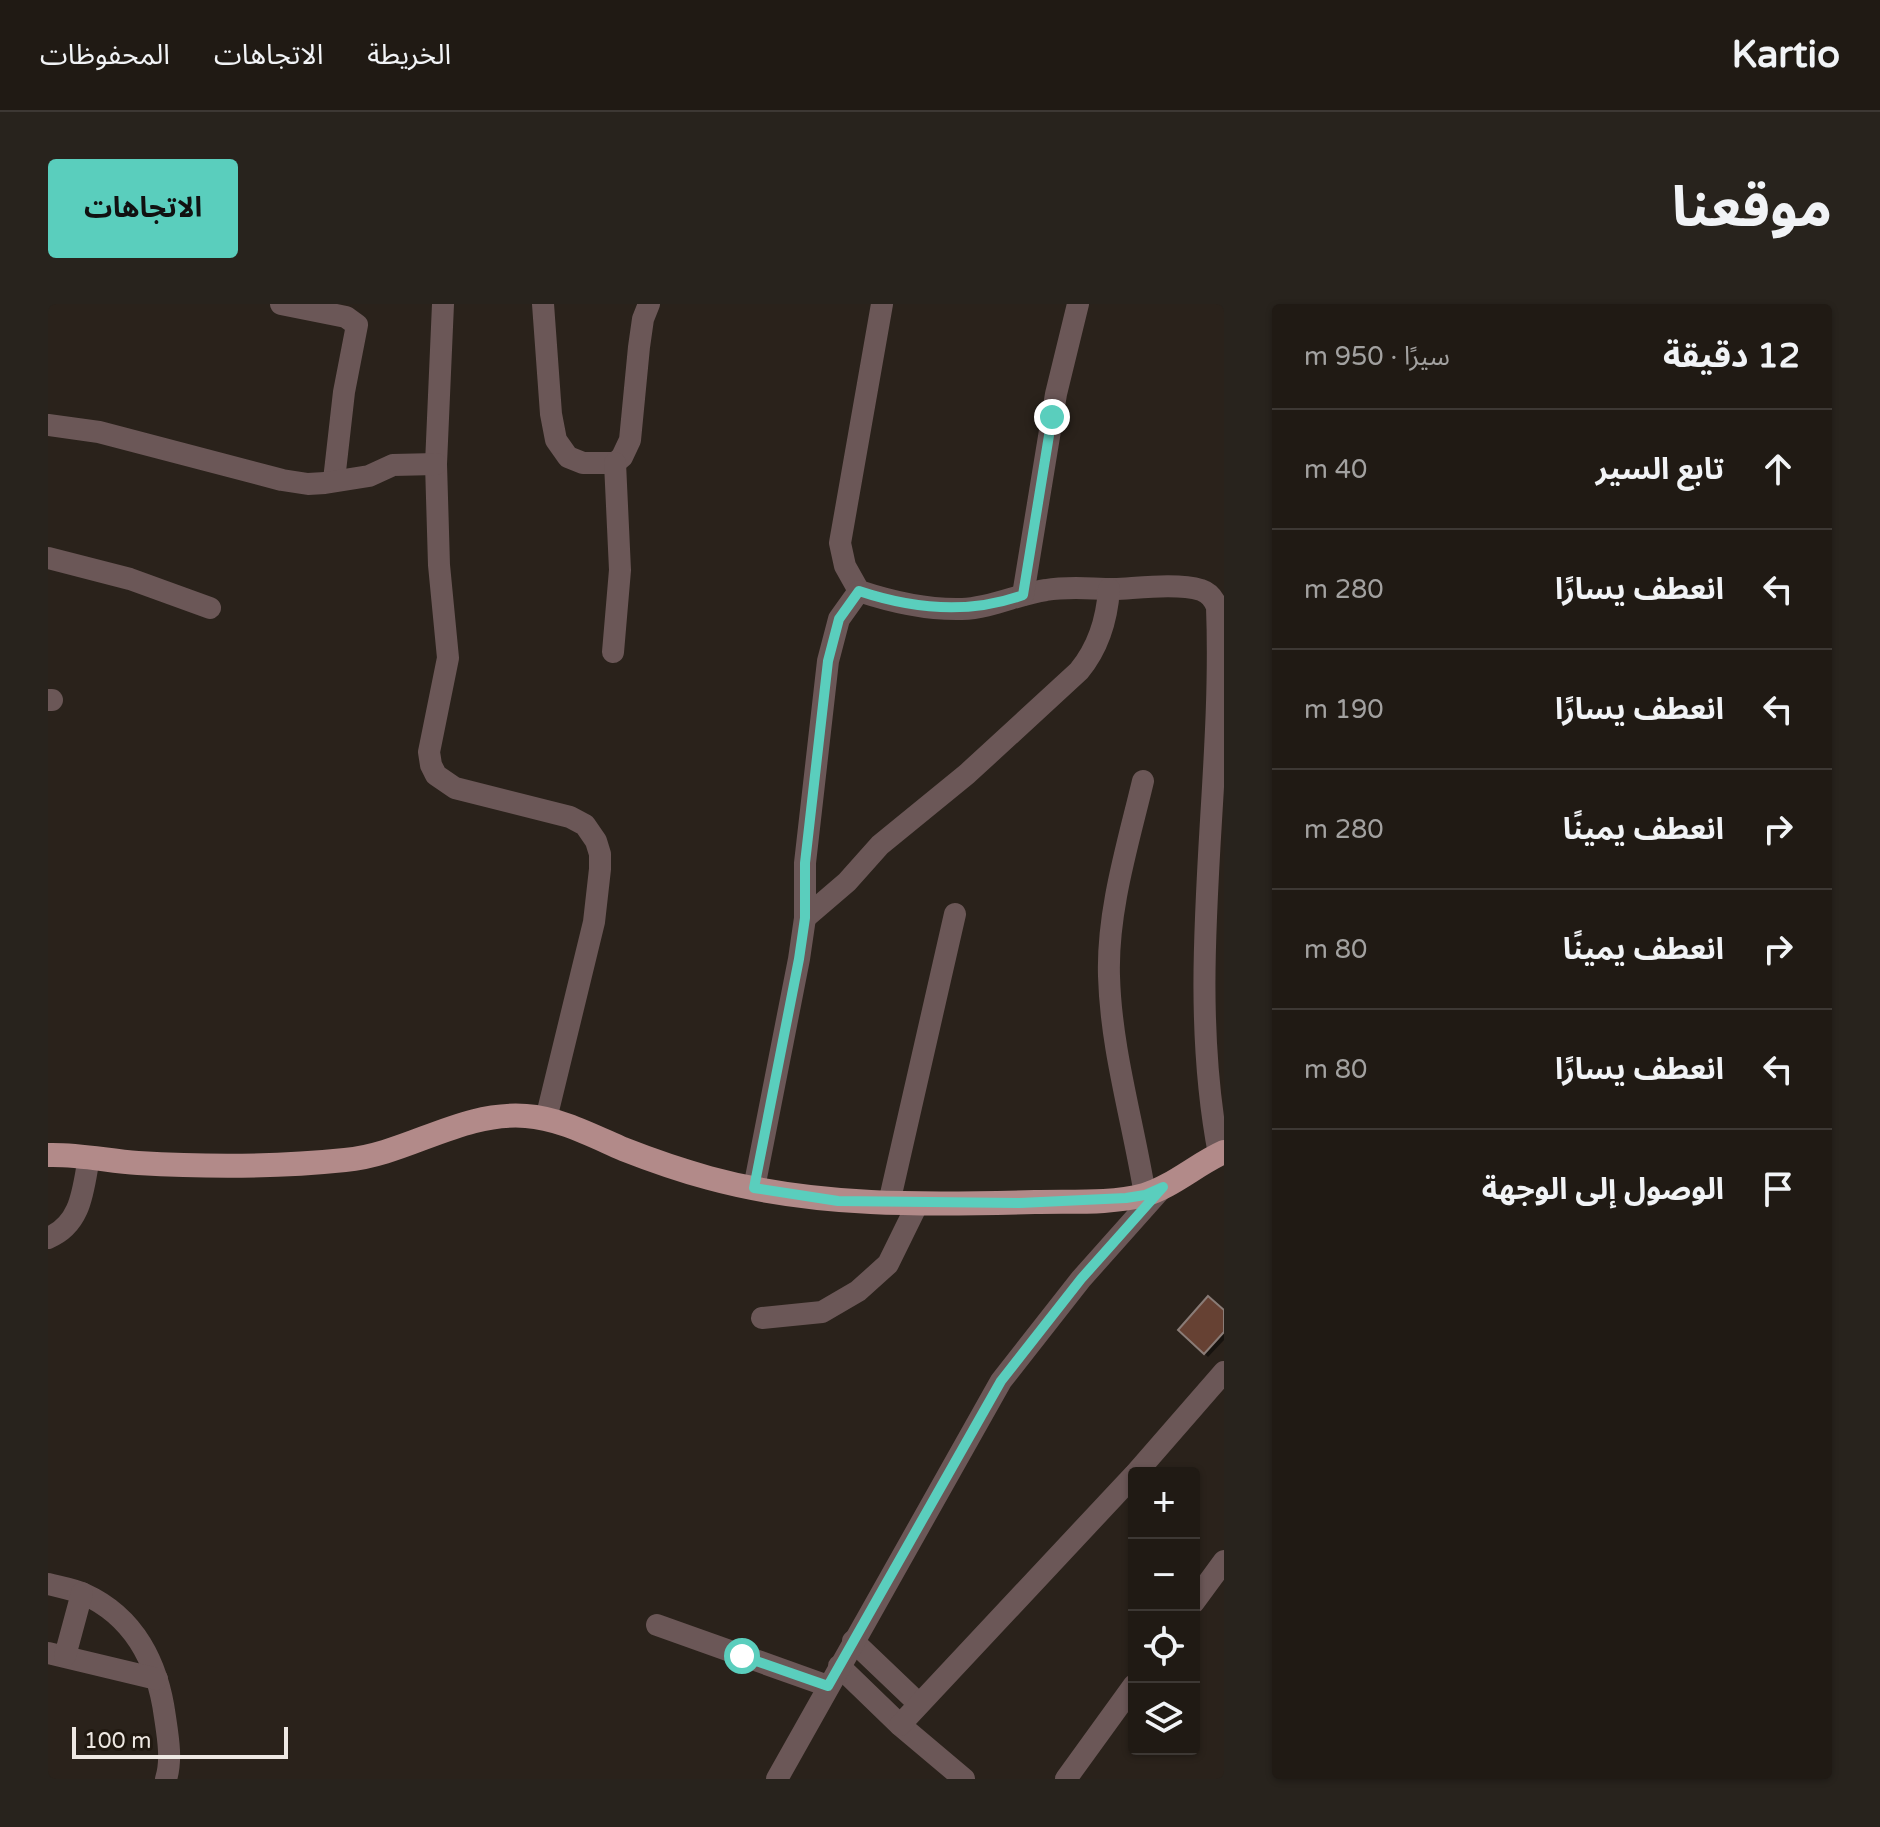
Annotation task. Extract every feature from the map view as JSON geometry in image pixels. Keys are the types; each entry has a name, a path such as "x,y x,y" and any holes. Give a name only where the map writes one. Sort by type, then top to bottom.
{"main road":[{"path":"48,1155 211,1166 346,1160 386,1152 473,1120 514,1115 546,1119 709,1178 754,1188 838,1201 918,1203 1063,1202 1154,1191 1222,1153"}],"street":[{"path":"281,304 346,317 357,325 344,392 334,480"},
{"path":"443,304 436,464 439,565 448,658 429,752 431,765 436,775 455,788 585,825 596,841 600,854 594,922 546,1119"},
{"path":"543,304 551,414 556,440 568,457 583,463 615,463 622,457 630,440 639,347 643,319 649,304"},
{"path":"882,304 840,543 845,566 859,591 918,606 961,609 985,607 1045,590 1084,586 1199,589 1214,599 1220,660 1204,975 1211,1114 1222,1153"},
{"path":"1023,595 1056,394 1078,304"},
{"path":"48,425 112,435 282,480 316,484 369,476 393,465 436,464"},
{"path":"613,652 620,570 615,463"},
{"path":"48,558 130,579 210,608"},
{"path":"805,918 847,882 880,845 967,774 1079,671 1097,645 1109,589"},
{"path":"754,1188 805,918 805,863 828,661 839,619 859,591"},
{"path":"777,1779 1001,1381 1154,1191 1117,1052 1109,973 1113,923 1143,781"},
{"path":"889,1203 955,914"},
{"path":"48,1238 65,1228 77,1213 89,1157"},
{"path":"762,1318 822,1312 858,1291 888,1264 918,1203"},
{"path":"1141,1467 1224,1372"},
{"path":"900,1725 1128,1481"},
{"path":"1200,1594 1224,1561"},
{"path":"48,1584 82,1593 105,1605 133,1631 149,1655 157,1679 168,1739 166,1779"},
{"path":"82,1593 57,1654 157,1679"},
{"path":"657,1625 828,1686"},
{"path":"853,1641 919,1704"},
{"path":"839,1666 900,1725 964,1779"},
{"path":"1066,1779 1128,1693"}],"building":[{"path":"1208,1296 1224,1310 1224,1332 1204,1354 1178,1330"}],"route":[{"path":"742,1656 828,1686 1001,1381 1081,1279 1163,1187 1145,1195 1126,1198 1020,1203 838,1201 754,1188 805,918 805,863 828,661 835,628 859,591 918,606 961,609 985,607 1023,595 1052,417"}]}
